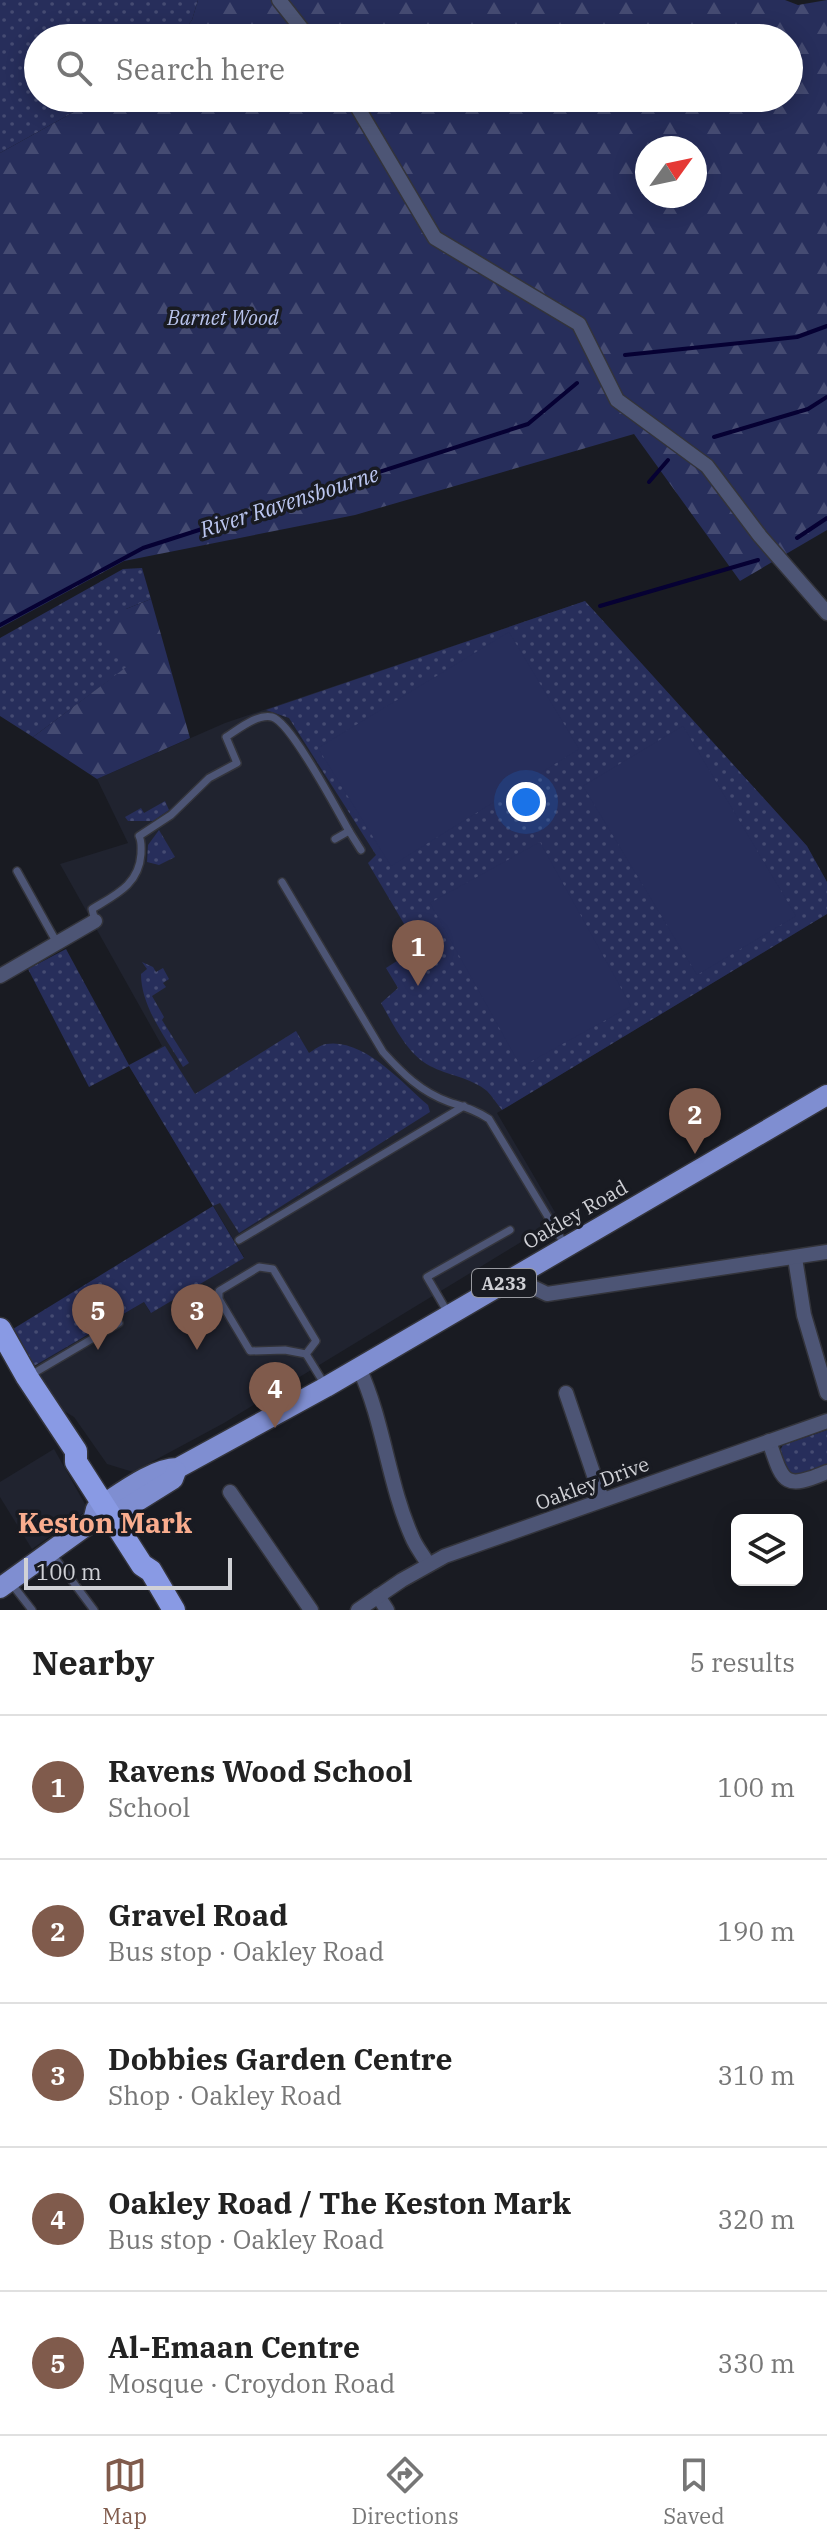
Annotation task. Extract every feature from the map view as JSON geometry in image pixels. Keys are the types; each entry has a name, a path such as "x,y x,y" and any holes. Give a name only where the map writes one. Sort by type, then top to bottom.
{"highway":[{"path":"0,1329 27,1377 76,1451 87,1454 110,1509 142,1565 151,1571 174,1610"}],"main road":[{"name":"Oakley Road","path":"110,1509 166,1467 178,1468 326,1387 827,1095"},
{"name":"A233","path":"5,1584 110,1509"}],"street":[{"path":"279,0 298,24"},
{"path":"360,112 435,238 579,324 617,400 707,466 760,536 827,613"},
{"path":"0,976 95,921"},
{"path":"518,1275 522,1282 547,1294 827,1252"},
{"path":"795,1258 804,1315 827,1393"},
{"path":"359,1368 380,1421 411,1536 428,1564"},
{"path":"566,1393 602,1499"},
{"name":"Oakley Drive","path":"358,1610 428,1564 602,1499 827,1421"},
{"path":"769,1441 780,1474 787,1480 804,1482 827,1472"},
{"path":"230,1492 311,1610"},
{"path":"378,1596 387,1610"}],"lane":[{"path":"95,921 92,909 129,886 136,875 142,840 139,836 171,815 209,778 237,763 226,737 259,717 277,719 286,726 361,850"},
{"path":"335,839 349,831"},
{"path":"17,871 57,943"},
{"path":"282,882 383,1052 401,1073 423,1089 475,1109 489,1119 566,1247"},
{"path":"239,1240 464,1106"},
{"path":"449,1315 427,1277 510,1230"},
{"path":"306,1354 316,1341 273,1269 259,1267 219,1291 219,1299 250,1351 285,1350 306,1354 326,1387"},
{"path":"27,1377 119,1323"},
{"path":"51,1552 94,1610"},
{"path":"5,1584 32,1610"}],"shaded area":[{"path":"585,601 807,846 827,882 827,914 497,1113 559,1219 224,1423 133,1472 107,1464 74,1417 59,1408 34,1366 144,1302 150,1312 244,1257 129,1066 162,1046 60,864 128,843 97,779 225,723"},
{"path":"54,1449 86,1506 83,1513 32,1549 0,1497 0,1482"}],"green space":[{"path":"0,0 198,0 189,24 24,24 24,112 74,112 0,153"},
{"name":"Barnet Wood","path":"198,0 785,0 798,5 827,0 827,530 740,581 634,434 355,515 124,561 0,628 0,153 74,112 803,112 803,24 189,24"},
{"path":"142,568 151,599 126,609 130,665 33,737 0,716 0,638 123,569"},
{"path":"151,599 190,738 97,779 33,737 129,665 100,637 126,609"},
{"path":"585,601 807,846 827,882 827,914 502,1110 481,1087 422,1061 396,1029 381,1003 398,988 386,968 414,950 416,944 368,863 376,855 289,718 266,710"},
{"path":"509,632 579,749 391,866 318,748"},
{"path":"683,726 796,916 697,975 583,786"},
{"path":"165,801 169,810 153,821 128,821 125,817 141,808 144,813"},
{"path":"159,830 175,857 159,865 147,862 148,845"},
{"path":"540,842 631,1006 521,1067 430,903"},
{"path":"66,949 129,1065 165,1046 195,1094 296,1031 309,1053 324,1045 340,1044 368,1055 428,1105 430,1112 239,1233 220,1203 213,1206 129,1066 89,1087 28,969"},
{"path":"142,962 156,972 163,968 169,979 163,983 166,987 152,996 164,1017 162,1020 189,1063 183,1067 162,1034 145,998 141,974 147,969"},
{"path":"213,1206 244,1258 151,1313 144,1302 34,1366 13,1329"},
{"path":"827,1430 827,1465 799,1477 786,1472 779,1452 783,1445"}],"waterway":[{"name":"River Ravensbourne","path":"625,355 797,337 827,326"},
{"name":"River Ravensbourne","path":"0,625 143,548 528,424 577,383"},
{"path":"714,437 808,409 827,397"},
{"path":"649,482 668,460"},
{"path":"797,538 827,518"},
{"path":"600,606 758,560"}],"place":[{"name":"Ravens Wood School","path":"418,986"},
{"name":"Gravel Road","path":"695,1154"},
{"name":"Al-Emaan Centre","path":"98,1350"},
{"name":"Dobbies Garden Centre","path":"197,1350"},
{"name":"Oakley Road / The Keston Mark","path":"275,1428"}],"district":[{"name":"Keston Mark","path":"105,1522"}]}
